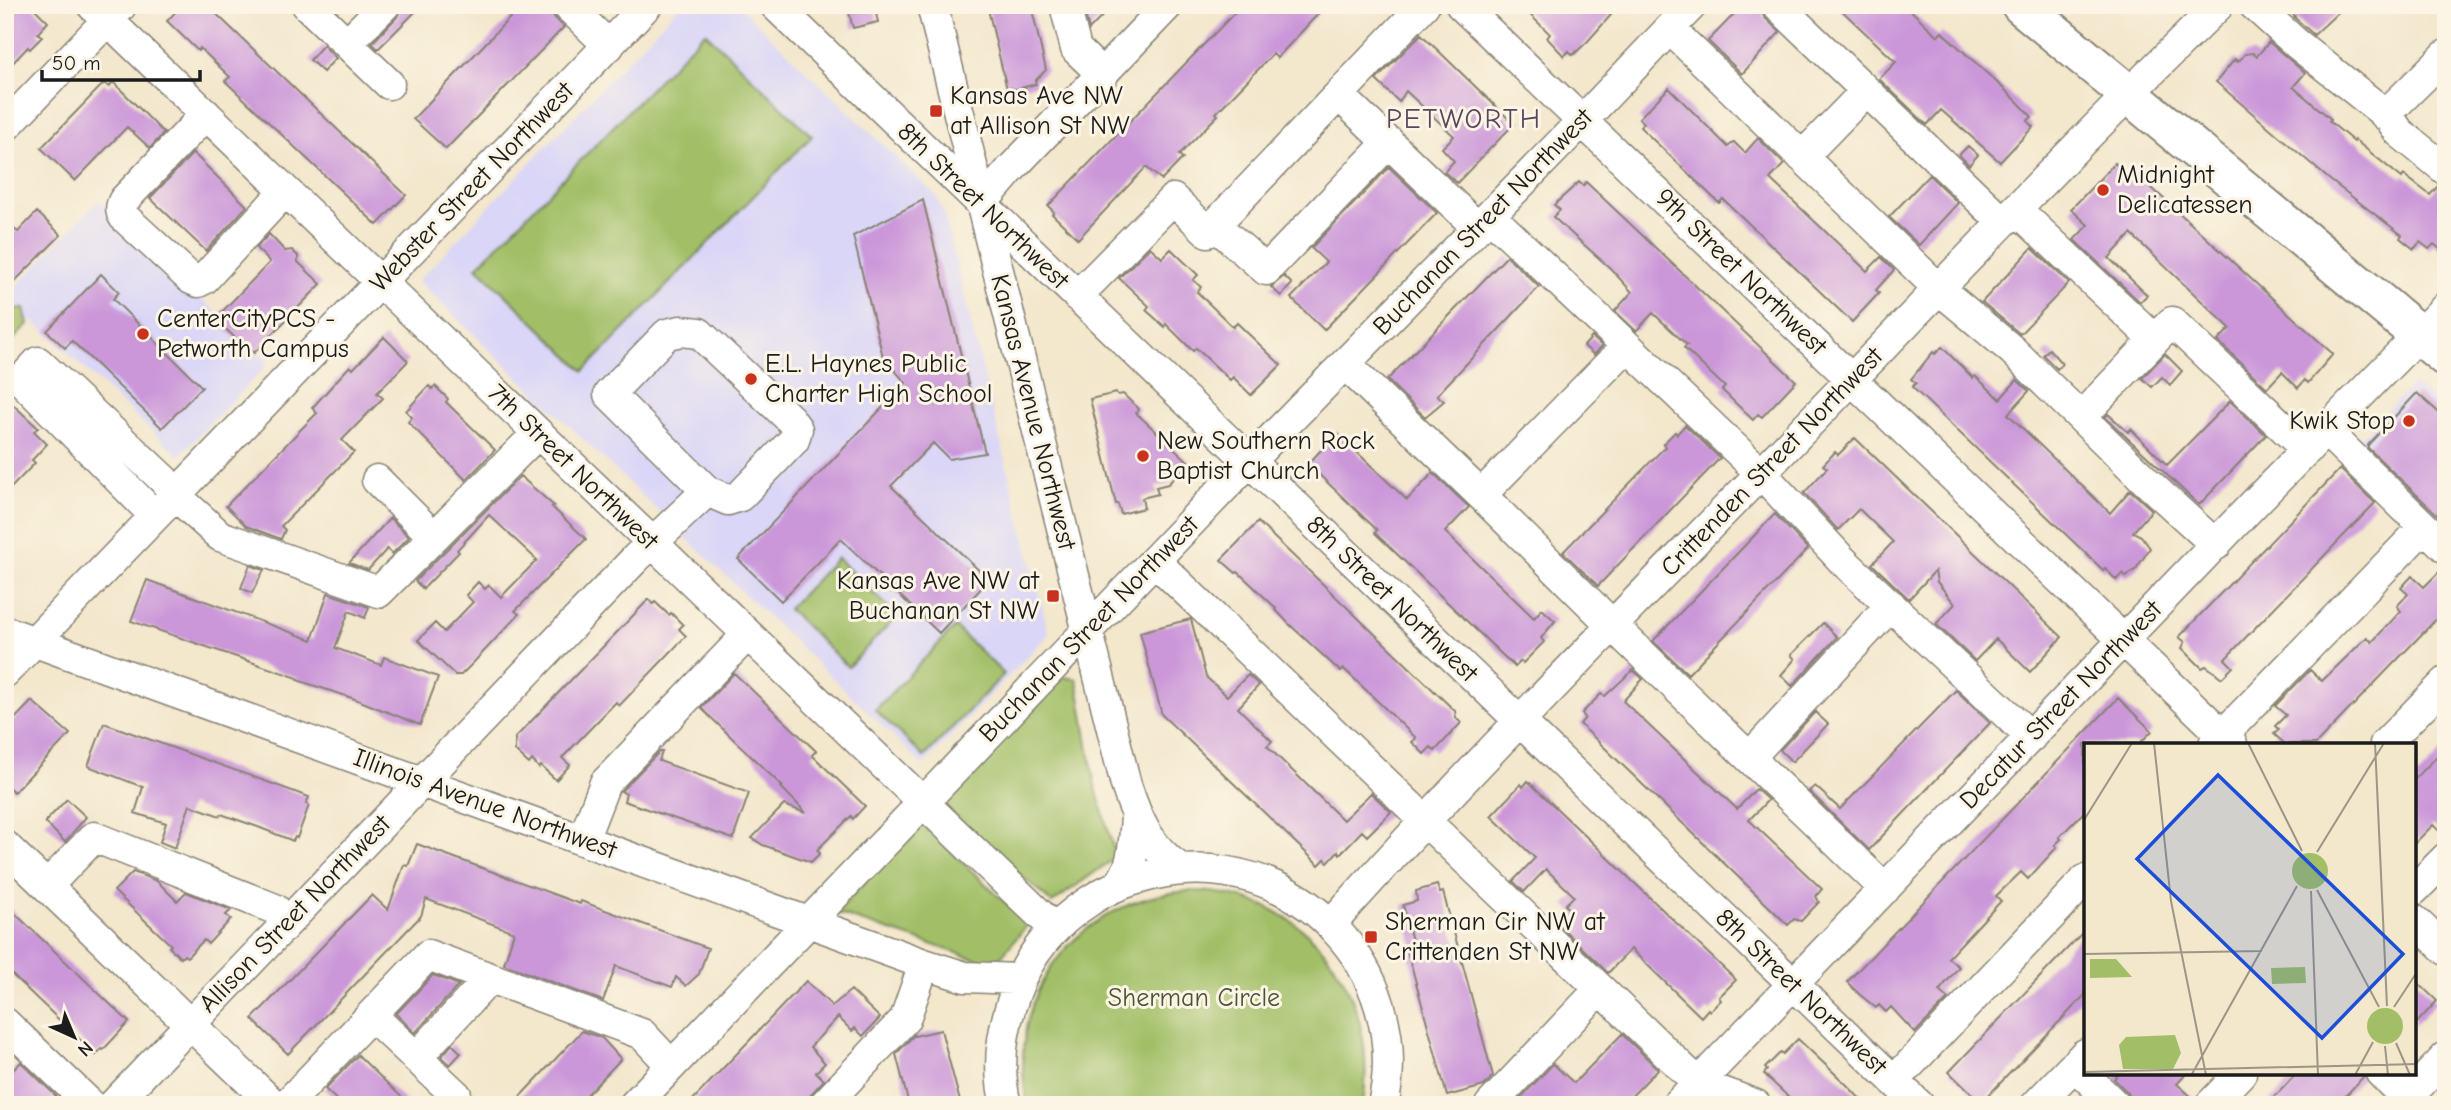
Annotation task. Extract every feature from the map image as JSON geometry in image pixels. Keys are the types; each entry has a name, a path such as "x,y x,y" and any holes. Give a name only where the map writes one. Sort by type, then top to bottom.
{"highway":[{"path":"2021,5 2432,346"}],"street":[{"path":"307,5 389,84"},
{"path":"347,43 385,5"},
{"path":"567,5 608,46"},
{"name":"Webster Street Northwest","path":"5,672 647,5"},
{"name":"8th Street Northwest","path":"775,5 1919,1105"},
{"name":"Kansas Avenue Northwest","path":"932,5 1126,785 1136,818 1153,844 1181,869"},
{"path":"1065,5 1076,49 1102,75"},
{"path":"981,204 1011,169 1168,5"},
{"path":"1077,296 1173,199 1209,232 1424,5"},
{"name":"9th Street Northwest","path":"1461,5 2123,640 2223,741"},
{"name":"Buchanan Street Northwest","path":"634,1105 1250,461 1692,5"},
{"path":"1777,5 1866,90 2154,339"},
{"name":"Crittenden Street Northwest","path":"1331,924 1425,822 2128,93 2219,5"},
{"path":"2254,5 2296,43 2389,117 2399,132 2446,170"},
{"path":"5,126 107,10"},
{"name":"7th Street Northwest","path":"107,10 206,114 285,191 1055,929"},
{"path":"1670,29 1939,289 2012,350 2147,482 2216,545"},
{"path":"2385,115 2446,55"},
{"path":"1802,157 1866,90"},
{"path":"1339,95 1389,142 1627,346 1761,473 1843,561 2031,737"},
{"path":"206,114 124,200 121,205 124,217 191,279 198,282 204,279 285,191"},
{"path":"1215,225 1266,270 1389,142"},
{"name":"Decatur Street Northwest","path":"1677,1105 2316,440 2432,346 2446,307"},
{"path":"2081,417 2172,321 2424,527 2446,548"},
{"path":"681,331 699,333 790,419 797,429 794,440 740,496 728,500 707,491 609,394 667,334 681,331"},
{"path":"1481,495 1627,346"},
{"path":"165,505 164,480 38,362 21,380 165,505 220,536 379,592 538,433"},
{"path":"1345,363 1885,889"},
{"path":"377,480 434,537"},
{"name":"Allison Street Northwest","path":"113,1105 652,542 707,491"},
{"path":"2223,741 2424,527"},
{"path":"1155,561 1698,1083 1756,1105"},
{"path":"1749,757 1892,605"},
{"name":"Illinois Avenue Northwest","path":"5,631 925,964 965,977 1020,979"},
{"path":"583,840 605,783 747,635"},
{"path":"2386,743 2446,682"},
{"name":"Kansas Avenue Northwest","path":"1118,885 1126,877 1133,850 1136,818"},
{"path":"47,886 94,837 275,909 286,923"},
{"path":"5,846 274,1105"},
{"path":"2416,888 2446,858"},
{"path":"1006,1105 1001,1060 1006,1020 1020,979 1040,947 1079,907 1118,885 1181,869 1228,872 1266,882 1303,902 1331,924 1360,961 1378,998 1388,1054 1384,1105"},
{"path":"1894,1081 2084,881"},
{"path":"2416,922 2446,950"},
{"path":"286,1105 428,955 642,1034 671,1065"},
{"path":"824,1105 905,1018 925,964"},
{"name":"Illinois Avenue Northwest","path":"965,977 1006,1020"},
{"path":"416,1058 491,978"},
{"path":"1490,1105 1600,989"},
{"path":"371,1015 456,1095 454,1105"},
{"path":"5,1023 91,1105"},
{"path":"2383,1075 2407,1103 2446,1058"},
{"path":"2036,1105 2080,1059"},
{"path":"2092,1075 2115,1105"},
{"path":"2210,1105 2239,1075"}],"shaded area":[{"name":"E.L. Haynes Public Charter High School","path":"680,5 738,5 935,195 943,211 1049,634 923,765 418,281"},
{"name":"CenterCityPCS - Petworth Campus","path":"99,200 269,363 179,456 32,320 5,348 5,298"},
{"path":"2413,384 2446,411 2446,541 2351,447"}],"green space":[{"path":"705,32 812,136 584,371 477,267"},
{"path":"7,308 24,309 28,324 11,342 5,337"},
{"path":"837,558 897,616 848,667 788,609"},
{"path":"955,627 1004,674 924,757 875,710"},
{"path":"1063,677 1077,679 1095,785 1116,857 1052,903 941,804"},
{"path":"921,823 1028,924 994,965 836,913"},
{"name":"Sherman Circle","path":"1188,891 1231,895 1268,908 1301,928 1327,955 1347,987 1360,1023 1365,1063 1363,1105 1028,1105 1023,1065 1026,1026 1038,991 1057,960 1082,933 1113,912 1148,898"}],"building":[{"path":"5,5 31,5 48,22 38,33 42,37 30,49 28,47 5,71"},
{"path":"182,5 207,5 406,195 377,225 225,81 230,77 167,21"},
{"path":"402,5 422,5 378,49 372,43 397,17"},
{"path":"522,5 550,5 554,17 564,27 446,149 413,119"},
{"path":"847,5 874,5 878,22 853,28"},
{"path":"987,5 1031,5 1046,70 1035,81 1036,84 1007,89"},
{"path":"1083,5 1113,5 1089,30"},
{"path":"1242,5 1309,5 1318,14 1277,58 1273,54 1216,113 1218,115 1179,155 1183,158 1162,180 1146,167 1078,239 1052,214 1054,212 1048,206"},
{"path":"1520,5 1601,5 1611,15 1573,55 1569,51 1564,56 1547,38 1550,34"},
{"path":"1743,5 1760,5 1764,17 1780,32 1742,74 1708,41"},
{"path":"1836,5 1905,5 1938,36 1942,32 2018,102 2032,117 2027,121 2033,127 2000,162 1941,110 1927,125 1879,79 1896,62"},
{"path":"2285,5 2346,5 2314,35"},
{"path":"1421,34 1514,124 1457,183 1444,172 1454,161 1442,148 1454,136 1406,91 1399,102 1376,80"},
{"path":"2269,42 2305,73 2293,87 2354,142 2355,140 2402,178 2404,175 2430,195 2439,185 2446,187 2446,254 2434,244 2429,249 2420,242 2414,249 2400,238 2402,235 2330,180 2216,82 2235,59 2238,62 2245,54 2253,53 2257,56"},
{"path":"323,45 336,58 323,72 310,60"},
{"path":"113,82 164,133 150,148 127,127 75,181 41,148 104,83 109,87"},
{"path":"1669,88 1728,147 1734,142 1745,153 1758,138 1784,164 1770,179 1867,271 1881,257 1894,270 1876,290 1879,293 1852,322 1723,199 1719,203 1640,127 1644,123 1639,118"},
{"path":"1968,146 1978,155 1969,165 1959,155"},
{"path":"193,153 247,206 206,251 150,198"},
{"path":"2115,163 2131,178 2135,173 2333,354 2308,383 2305,380 2298,388 2282,372 2267,388 2218,341 2230,328 2131,234 2109,258 2147,295 2140,302 2074,240 2088,225 2071,209"},
{"path":"1389,167 1437,213 1324,330 1291,298 1326,262 1311,248"},
{"path":"1929,175 1958,203 1919,245 1889,217"},
{"path":"1579,182 1583,186 1586,182 1796,381 1762,417 1758,414 1753,420 1722,390 1725,387 1684,348 1687,345 1653,313 1636,331 1615,311 1632,292 1610,268 1553,217 1560,210 1554,205"},
{"path":"923,200 985,453 949,459 933,443 891,486 989,580 939,633 841,539 781,601 738,559 906,383 883,357 853,236"},
{"path":"37,212 61,235 13,283 5,275 5,238 14,229 18,232"},
{"path":"269,234 285,251 292,250 298,256 298,262 321,284 254,353 215,319 270,262 256,248"},
{"path":"1150,247 1162,258 1171,249 1198,275 1193,280 1201,287 1197,292 1233,327 1237,323 1281,365 1251,395 1233,377 1230,380 1196,348 1193,351 1166,324 1165,327 1146,310 1149,306 1119,278"},
{"path":"2032,248 2069,283 2020,334 1982,302"},
{"path":"1507,256 1539,287 1437,395 1444,401 1425,417 1387,380"},
{"path":"101,274 119,292 113,299 202,387 162,428 72,341 65,348 47,331"},
{"path":"1284,276 1292,284 1281,296 1271,287"},
{"path":"384,337 408,361 377,393 383,398 342,440 354,452 281,526 285,530 281,539 246,526 226,506 317,413 312,408 350,366 353,369"},
{"path":"1592,337 1602,346 1594,355 1584,346"},
{"path":"1942,347 1973,378 1975,376 2000,399 2017,380 2029,391 2008,414 2110,513 2130,490 2152,510 2133,532 2141,536 2150,548 2136,569 2126,577 2123,573 2116,580 2105,568 2103,570 1912,387 1916,383 1911,379 1933,352 1935,354"},
{"path":"2049,349 2062,364 2057,369 2043,355"},
{"path":"2165,354 2182,371 2170,385 2162,377 2152,387 2142,378"},
{"path":"429,386 432,389 435,386 448,399 446,402 495,450 466,480 408,422 412,417 406,411"},
{"path":"2417,393 2446,419 2446,523 2368,448"},
{"name":"New Southern Rock Baptist Church","path":"1123,394 1139,409 1136,413 1189,462 1168,484 1156,487 1158,494 1142,498 1144,508 1121,514 1116,504 1090,399"},
{"path":"5,397 38,428 34,431 47,444 32,460 35,463 5,494"},
{"path":"2230,401 2266,435 2199,505 2105,417 2108,414 2128,432 2131,429 2167,465"},
{"path":"1685,425 1720,458 1598,586 1563,552 1665,447 1663,444"},
{"path":"1337,433 1407,500 1433,473 1469,507 1445,532 1534,618 1542,609 1555,621 1541,638 1544,642 1523,663 1521,661 1515,667 1375,533 1377,530 1308,464"},
{"path":"1855,438 2062,637 2030,672 1996,639 1975,661 1936,624 1955,604 1937,582 1935,571 1909,599 1872,564 1893,542 1859,509 1838,530 1804,493 1827,468 1823,465 1835,452 1838,455"},
{"path":"2340,469 2375,503 2225,659 2233,667 2222,678 2206,666 2202,668 2182,648 2185,642 2179,637"},
{"path":"520,476 586,539 515,611 519,614 474,662 461,675 455,675 418,640 435,623 444,632 473,602 466,595 478,582 485,589 489,585 501,597 537,560 489,515 457,550 459,552 423,589 415,581"},
{"path":"1775,514 1808,549 1688,674 1653,641"},
{"path":"390,518 409,537 392,554 387,549 368,570 349,563"},
{"path":"1258,522 1455,711 1456,718 1461,723 1435,751 1431,747 1424,754 1412,742 1416,738 1344,669 1341,672 1238,572 1221,560"},
{"path":"250,565 264,570 252,593 241,588"},
{"path":"2446,565 2446,609 2317,743 2284,743 2274,734 2279,730 2275,726 2286,715 2275,706 2310,670 2322,681 2367,637 2372,642 2401,611 2397,606 2408,594 2401,588 2412,576 2424,587"},
{"path":"147,580 312,640 328,593 369,607 365,618 349,611 335,648 381,665 384,657 438,677 420,725 297,680 298,678 131,621"},
{"path":"649,599 669,615 671,613 683,625 679,629 686,636 619,706 616,702 562,758 570,765 556,780 532,760 529,764 515,751 515,738"},
{"path":"1191,619 1206,677 1227,696 1248,675 1259,685 1238,708 1272,741 1267,746 1343,820 1371,793 1391,812 1367,836 1362,831 1340,854 1338,851 1328,862 1325,859 1319,865 1162,715 1140,632"},
{"path":"1823,623 1837,637 1792,686 1781,675 1795,659 1791,655"},
{"path":"1633,670 1643,679 1623,701 1737,809 1756,789 1768,800 1749,820 1822,889 1816,896 1819,902 1801,921 1794,919 1788,925 1580,724 1585,718 1582,713 1601,694 1605,696"},
{"path":"734,673 816,751 812,755 865,806 817,850 820,853 811,862 763,845 752,838 784,805 806,813 780,786 783,787 701,708"},
{"path":"1956,690 1990,723 1869,850 1809,791 1815,786 1840,809"},
{"path":"2118,698 2152,731 2140,743 2084,743 2084,812 2059,837 2061,839 2055,845 2057,847 2028,879 2021,872 1996,896 2001,901 1948,958 1959,967 1939,991 1948,999 1915,1033 1891,1007 1886,1012 1879,1005 1876,1008 1847,982"},
{"path":"32,701 70,734 14,792 5,784 5,729"},
{"path":"1815,712 1828,724 1792,762 1780,750"},
{"path":"104,723 309,797 306,804 309,805 297,838 293,841 190,805 175,848 160,842 166,823 135,813 143,787 88,766"},
{"path":"2446,747 2446,837 2433,825 2416,842 2416,778"},
{"path":"662,752 659,761 749,793 733,839 624,801 626,794 621,791"},
{"path":"1528,781 1736,980 1719,997 1721,1000 1710,1011 1708,1009 1701,1017 1631,949 1608,973 1559,925 1573,912 1565,905 1574,896 1546,869 1524,892 1513,881 1535,858 1491,816 1521,784 1523,787"},
{"path":"67,799 86,817 65,842 45,822"},
{"path":"417,844 708,948 699,974 686,986 676,977 672,987 616,966 603,1001 504,964 514,932 426,899 421,916 288,1054 252,1019 372,895 388,910 404,865 408,866"},
{"path":"133,872 157,881 177,901 186,892 231,910 226,915 231,919 208,944 204,940 187,957 184,955 181,958 169,947 171,945 114,891"},
{"path":"1437,885 1440,893 1443,892 1493,1076 1484,1086 1447,1096 1406,946 1413,945 1403,905 1417,901 1416,891"},
{"path":"5,904 129,1022 96,1055 5,968"},
{"path":"2084,931 2084,996 1981,1103 1949,1072"},
{"path":"433,975 459,985 415,1033 396,1014"},
{"path":"806,981 832,1006 851,990 880,1018 863,1036 855,1028 852,1031 838,1017 810,1047 825,1063 816,1072 824,1080 811,1094 807,1105 688,1105"},
{"path":"2416,981 2437,1001 2416,1024"},
{"path":"941,1030 961,1105 909,1105 896,1054 914,1035"},
{"path":"582,1031 602,1038 621,1059 577,1105 512,1105"},
{"path":"1622,1034 1658,1069 1623,1105 1514,1105 1553,1064 1574,1083"},
{"path":"1798,1039 1866,1105 1797,1105 1764,1074 1767,1070 1765,1068"},
{"path":"452,1044 461,1053 450,1065 441,1057"},
{"path":"358,1055 410,1105 342,1105 325,1089"},
{"path":"21,1062 56,1096 48,1105 5,1105 5,1078"},
{"path":"2117,1075 2185,1075 2177,1084 2194,1099 2193,1105 2132,1105 2128,1093 2114,1079"},
{"path":"2295,1075 2364,1075 2337,1105 2267,1105"}],"place":[{"name":"Kansas Ave NW at Allison St NW","path":"936,111"},
{"name":"Midnight Delicatessen","path":"2103,190"},
{"name":"CenterCityPCS - Petworth Campus","path":"143,334"},
{"name":"E.L. Haynes Public Charter High School","path":"751,379"},
{"name":"Kwik Stop","path":"2409,421"},
{"name":"New Southern Rock Baptist Church","path":"1143,456"},
{"name":"Kansas Ave NW at Buchanan St NW","path":"1053,596"},
{"name":"Sherman Cir NW at Crittenden St NW","path":"1371,937"}],"district":[{"name":"PETWORTH","path":"1464,119"}]}
